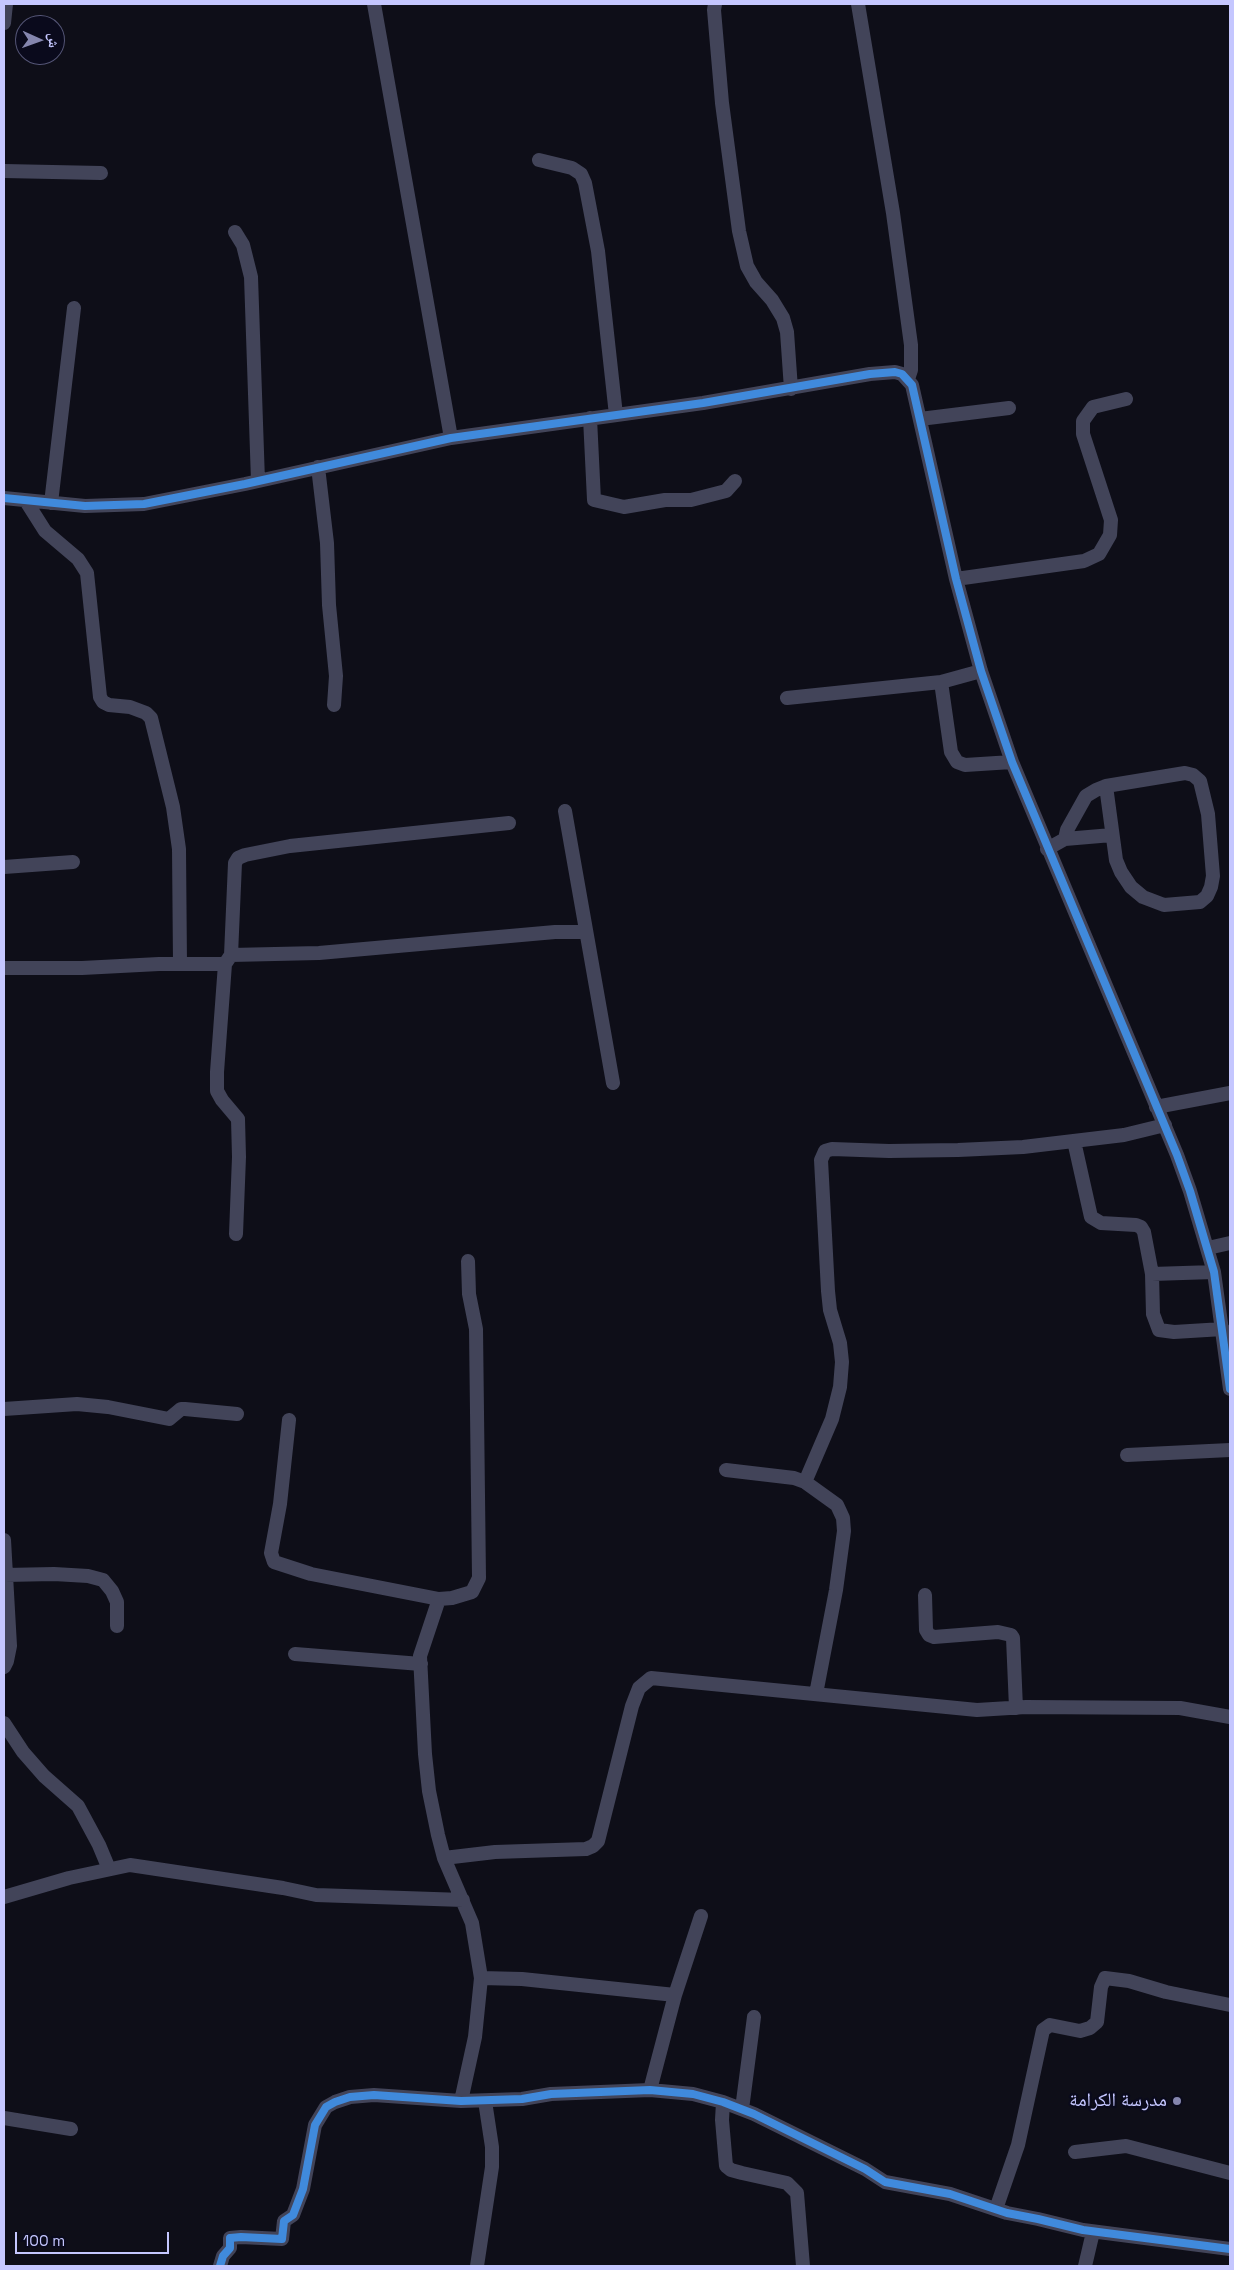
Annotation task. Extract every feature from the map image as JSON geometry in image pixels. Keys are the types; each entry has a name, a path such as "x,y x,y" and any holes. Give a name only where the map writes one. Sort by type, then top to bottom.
{"street":[{"path":"4,23 6,4"},
{"path":"374,4 451,438"},
{"path":"715,4 722,103 739,231 747,266 756,282 772,300 783,318 787,332 791,389"},
{"path":"862,4 893,213 910,345 911,370 908,378"},
{"path":"539,160 572,168 581,174 585,183 598,251 616,415"},
{"path":"4,171 101,173"},
{"path":"235,232 243,245 251,277 258,481"},
{"path":"51,504 74,308"},
{"path":"4,498 85,506 144,504 451,438 791,389 888,372 902,374 908,378 912,385 956,579 981,671 1012,762 1047,849 1178,1155 1208,1248 1228,1355 1230,1389"},
{"path":"956,579 1084,561 1099,554 1110,535 1111,520 1082,434 1083,422 1093,407 1126,399"},
{"path":"920,420 1009,408"},
{"path":"590,418 594,500 624,507 665,500 691,500 726,491 735,481"},
{"path":"318,467 327,543 328,605 336,676 334,705"},
{"path":"26,501 45,531 78,559 87,573 100,696 103,702 109,705 130,706 146,713 151,718 173,808 179,849 180,964"},
{"path":"787,698 941,682 981,671"},
{"path":"941,682 952,752 957,762 971,765 1012,762"},
{"path":"1065,839 1067,830 1086,796 1106,786 1185,773 1193,775 1200,781 1208,814 1212,857 1211,888 1207,896 1200,902 1164,905 1143,897 1131,887 1116,860 1106,786"},
{"path":"565,811 613,1083"},
{"path":"236,1234 240,1157 238,1119 222,1100 218,1091 219,1028 228,960 235,863 238,858 290,846 509,823"},
{"path":"1047,849 1065,839 1112,834"},
{"path":"4,867 73,862"},
{"path":"4,968 180,964 546,932 585,932"},
{"path":"1156,1107 1230,1093"},
{"path":"806,1482 832,1419 840,1387 842,1362 840,1343 830,1310 828,1291 821,1160 825,1151 832,1149 889,1151 1023,1147 1124,1135 1165,1125"},
{"path":"1074,1141 1091,1217 1101,1223 1141,1227 1144,1232 1152,1274 1153,1314 1160,1330 1174,1332 1223,1329"},
{"path":"1208,1248 1230,1244"},
{"path":"289,1420 280,1504 271,1553 274,1562 311,1574 439,1599 452,1598 472,1592 479,1578 476,1329 469,1294 468,1261"},
{"path":"1152,1274 1214,1272"},
{"path":"4,1409 77,1404 108,1407 169,1419 185,1408 237,1414"},
{"path":"1127,1455 1230,1450"},
{"path":"726,1470 794,1478 806,1482 837,1505 843,1518 844,1531 836,1590 816,1694"},
{"path":"4,1540 10,1646 4,1667"},
{"path":"5,1575 54,1574 88,1576 103,1580 112,1591 117,1602 117,1626"},
{"path":"925,1595 926,1630 929,1635 934,1637 998,1632 1011,1635 1013,1638 1016,1708"},
{"path":"439,1599 422,1647 420,1664 429,1791 444,1858 463,1900 476,1939 481,1978 475,2037 461,2102"},
{"path":"295,1654 420,1664"},
{"path":"444,1858 526,1850 586,1849 596,1844 632,1706 639,1688 647,1680 656,1678 977,1710 1016,1708 1180,1708 1230,1717"},
{"path":"4,1723 23,1752 44,1776 78,1806 99,1845 109,1869"},
{"path":"4,1897 119,1866 139,1866 224,1881 283,1888 316,1895 463,1900"},
{"path":"650,2090 675,1995 701,1916"},
{"path":"481,1978 522,1979 675,1995"},
{"path":"996,2209 1018,2145 1043,2030 1050,2025 1080,2031 1090,2028 1097,2022 1101,1987 1106,1978 1129,1981 1166,1992 1230,2005"},
{"path":"742,2109 754,2017"},
{"path":"220,2266 223,2256 230,2248 230,2238 242,2236 282,2239 284,2221 293,2215 303,2189 315,2125 326,2107 350,2097 374,2095 461,2102 522,2099 551,2094 650,2090 693,2094 742,2109 865,2169 885,2182 950,2194 1007,2213 1093,2232 1230,2249"},
{"path":"477,2266 492,2167 492,2146 485,2101"},
{"path":"723,2102 722,2130 726,2166 731,2170 788,2183 797,2193 803,2266"},
{"path":"4,2118 71,2129"},
{"path":"1075,2152 1126,2146 1230,2174"},
{"path":"1085,2266 1093,2232"}],"cycle path":[{"path":"4,498 85,506 144,504 245,484 451,438 703,403 870,374 895,372 902,374 912,385 956,579 981,671 1012,762 1177,1155 1190,1191 1214,1272 1230,1389"},
{"path":"220,2266 223,2256 230,2248 230,2238 282,2239 284,2221 293,2215 303,2189 315,2125 326,2107 335,2102 350,2097 374,2095 461,2101 522,2099 551,2094 650,2090 693,2094 723,2102 754,2114 865,2169 885,2182 950,2194 1007,2213 1083,2230 1230,2249"}],"place":[{"name":"مدرسة الكرامة","path":"1177,2101"}]}
